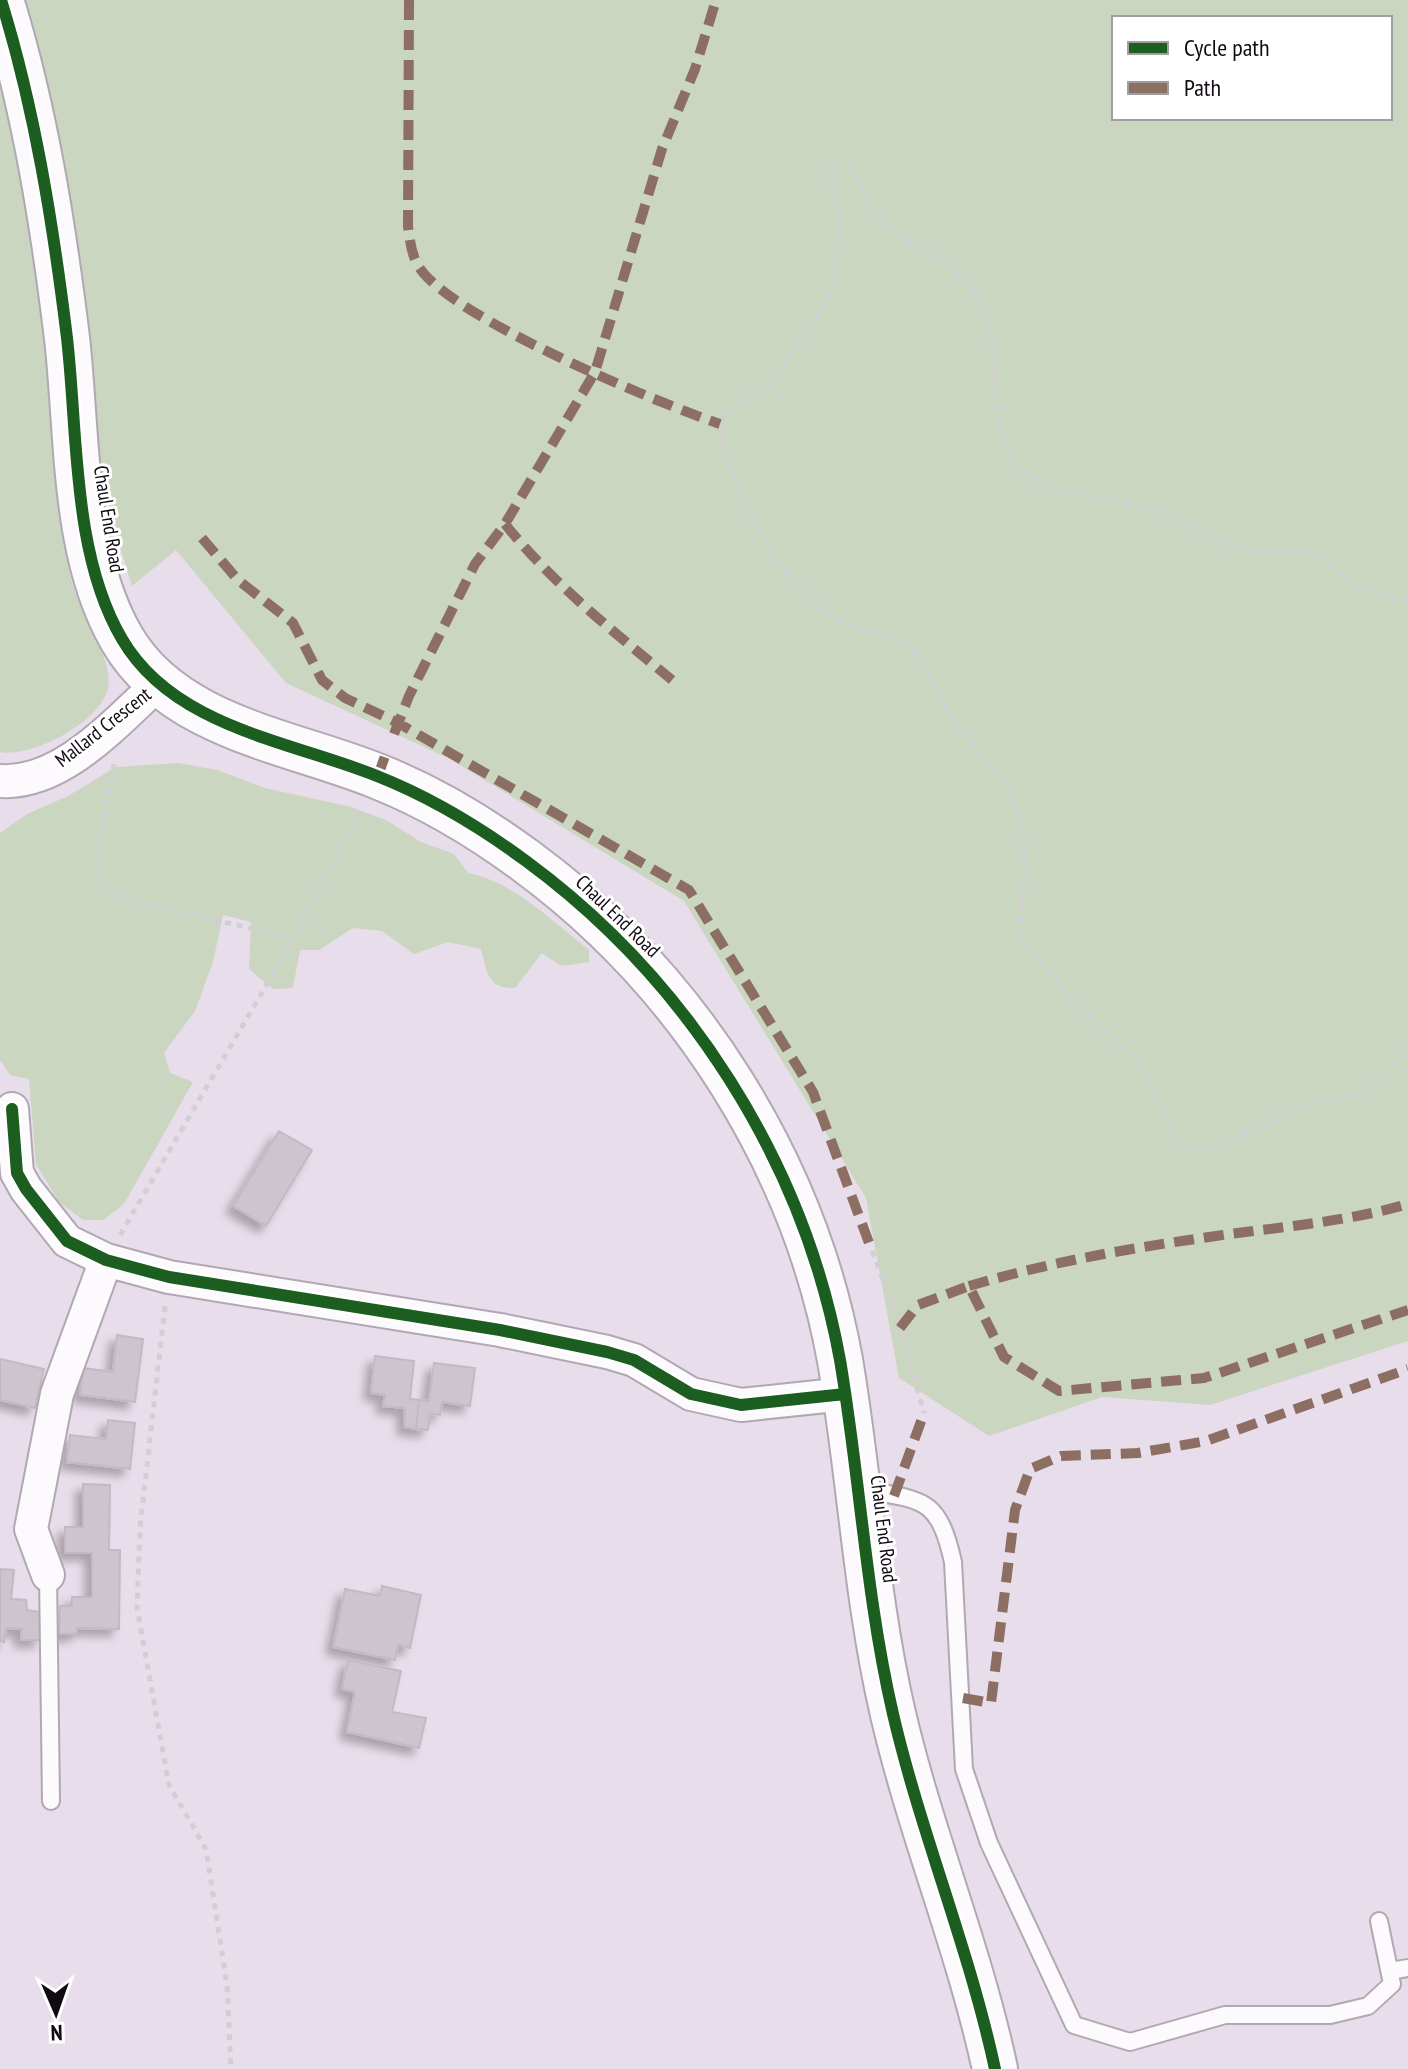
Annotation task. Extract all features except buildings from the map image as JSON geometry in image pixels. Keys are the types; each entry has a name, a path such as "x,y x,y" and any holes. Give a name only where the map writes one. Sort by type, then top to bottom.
{"street":[{"name":"Chaul End Road","path":"1,0 23,77 50,219 90,553 101,594 125,645 159,683 225,722 378,776 453,812 547,877 629,951 690,1023 716,1060 778,1165 821,1279 845,1394 877,1630 894,1717 969,1961 995,2069"},
{"name":"Mallard Crescent","path":"0,781 23,779 62,764 159,683"},
{"path":"12,1109 17,1173 26,1189 67,1241 106,1260 169,1277 500,1330 607,1352 634,1360 691,1394 741,1405 845,1394"},
{"path":"48,1575 31,1529 57,1394 106,1260"}],"lane":[{"path":"858,1489 928,1505 946,1529 954,1577 964,1769 989,1843 1074,2025 1130,2042 1225,2015 1330,2015 1368,2006 1392,1984 1379,1921"},
{"path":"48,1575 51,1801"},
{"path":"1390,1971 1408,1968"}],"path":[{"path":"1408,601 1363,589 1317,557 1297,550 1246,550 1215,540 1154,508 1051,485 1026,475 1009,452 1000,426 992,387 993,342 983,305 965,278 883,221 848,163 839,159 833,163 830,172 840,226 835,283 824,306 773,382 727,415 720,424 722,447 768,552 833,618 895,638 926,668 951,715 1000,776 1016,804 1026,852 1020,929 1023,940 1071,1000 1135,1056 1163,1117 1185,1147 1197,1150 1218,1145 1262,1128 1300,1106 1357,1094 1374,1083 1408,1049"},
{"path":"116,755 101,844 99,878 105,889 139,903 294,938"},
{"path":"106,1260 294,938 360,810"},
{"path":"872,1251 895,1310 924,1413"},
{"path":"169,1277 140,1528 137,1608 169,1785 206,1849 227,1985 231,2069"}],"green space":[{"path":"16,0 1408,0 1408,1341 1210,1405 1102,1397 989,1436 899,1378 866,1198 684,901 450,759 286,683 176,550 132,586 101,484"},
{"path":"0,64 38,241 70,574 100,647 108,676 103,701 79,725 46,743 14,752 0,752"},
{"path":"178,763 217,770 265,788 351,807 386,820 421,842 454,854 468,873 501,885 532,904 589,950 589,962 561,966 542,953 515,988 506,988 490,977 481,949 448,942 414,954 382,931 353,928 319,950 300,950 293,988 273,989 249,969 251,922 223,915 213,962 195,1011 164,1053 170,1073 193,1082 124,1204 103,1220 83,1220 59,1202 36,1164 29,1079 10,1075 0,1060 0,833 27,814 68,796 116,767"}],"marked path":[{"path":"409,0 408,226 419,267 439,288 512,334 606,379 720,424"},
{"path":"394,734 409,696 475,564 505,524 595,372 662,149 695,69 716,0"},
{"path":"505,524 563,587 672,680"},
{"path":"202,538 238,580 293,623 322,680 345,698 398,723 689,890 813,1092 872,1251"},
{"path":"378,776 386,753"},
{"path":"969,1286 1118,1251 1334,1220 1408,1204"},
{"path":"900,1328 918,1305 969,1286 1004,1357 1059,1391 1204,1378 1408,1310"},
{"path":"963,1698 991,1703 1015,1510 1030,1469 1061,1456 1138,1453 1206,1441 1408,1369"},
{"path":"894,1496 924,1413"}],"cycle path":[{"path":"1,0 24,83 56,253 86,532 106,606 122,639 144,669 171,693 202,712 397,784 491,836 526,861 585,908 638,961 687,1019 730,1081 768,1146 799,1215 823,1287 840,1360 876,1626 893,1714 917,1803 972,1979 995,2069"},
{"path":"12,1109 17,1173 26,1189 67,1241 106,1260 169,1277 500,1330 607,1352 634,1360 691,1394 741,1405 845,1394"}]}
